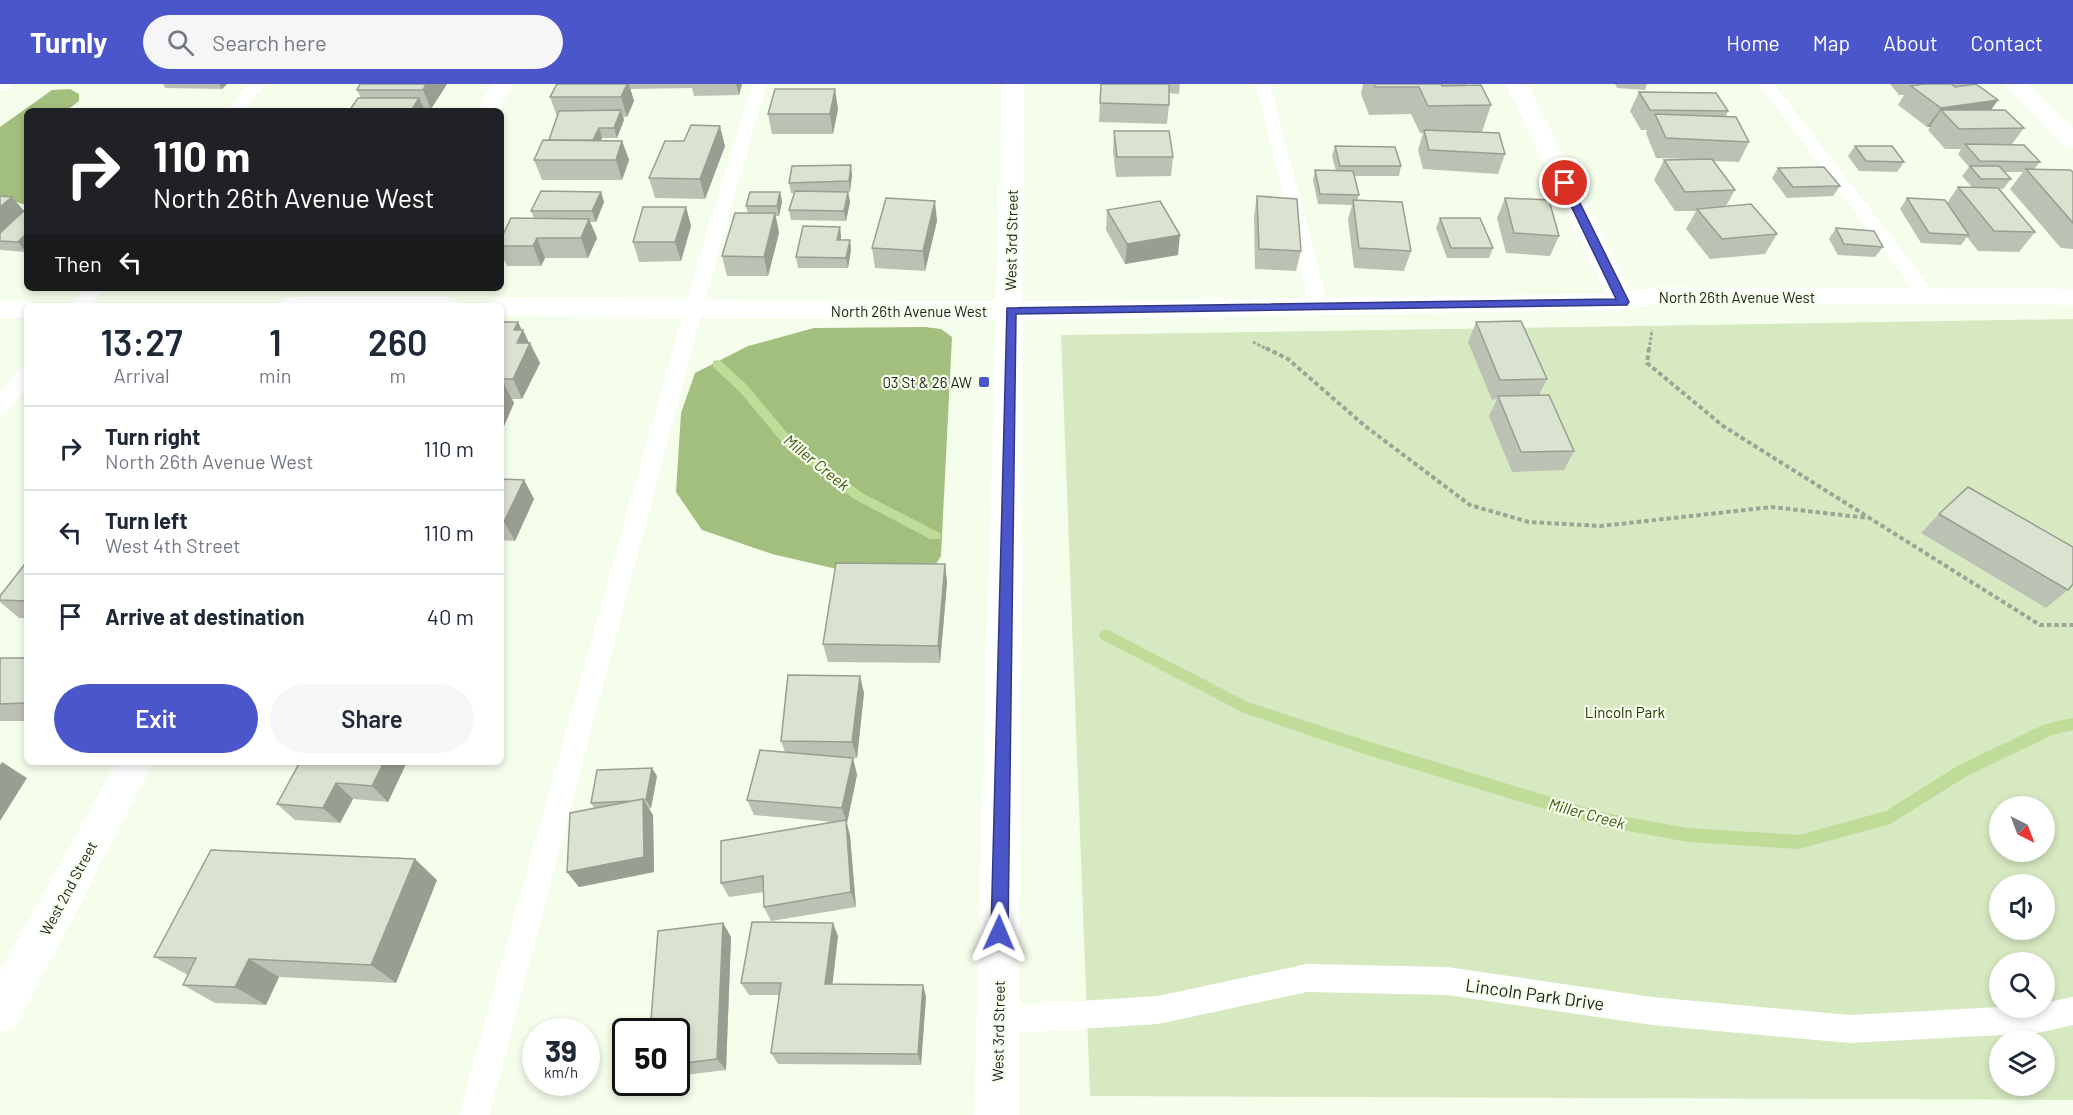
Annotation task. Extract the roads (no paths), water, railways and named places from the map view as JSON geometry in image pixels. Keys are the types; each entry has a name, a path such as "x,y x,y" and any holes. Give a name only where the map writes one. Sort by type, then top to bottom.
{"street":[{"path":"490,108 502,84"},
{"name":"West 3rd Street","path":"996,1115 1013,84"},
{"path":"1517,84 1623,302"},
{"path":"2015,84 2073,141"},
{"name":"North 26th Avenue West","path":"504,307 1011,311 1623,302 1658,295 2073,297"},
{"path":"340,303 387,300 417,303"},
{"path":"0,309 24,309"},
{"name":"West 2nd Street","path":"0,1013 134,765"}],"lane":[{"path":"238,108 257,84"},
{"path":"474,1115 693,310 759,84"},
{"path":"1263,84 1319,307"},
{"path":"1766,84 1929,298"},
{"path":"82,303 92,291"},
{"path":"0,407 24,377"},
{"name":"Lincoln Park Drive","path":"998,1020 1158,1010 1307,978 1448,981 1652,1011 1850,1029 2037,1019 2073,1011"}],"waterway":[{"name":"Miller Creek","path":"717,364 744,389 789,443 858,496 935,536"},
{"name":"Miller Creek","path":"1106,635 1244,707 1364,747 1600,819 1688,835 1799,842 1890,817 1962,771 2050,729 2073,724"}],"place":[{"name":"03 St & 26 AW","path":"984,382"}],"park label":[{"name":"Lincoln Park","path":"1625,712"}]}
